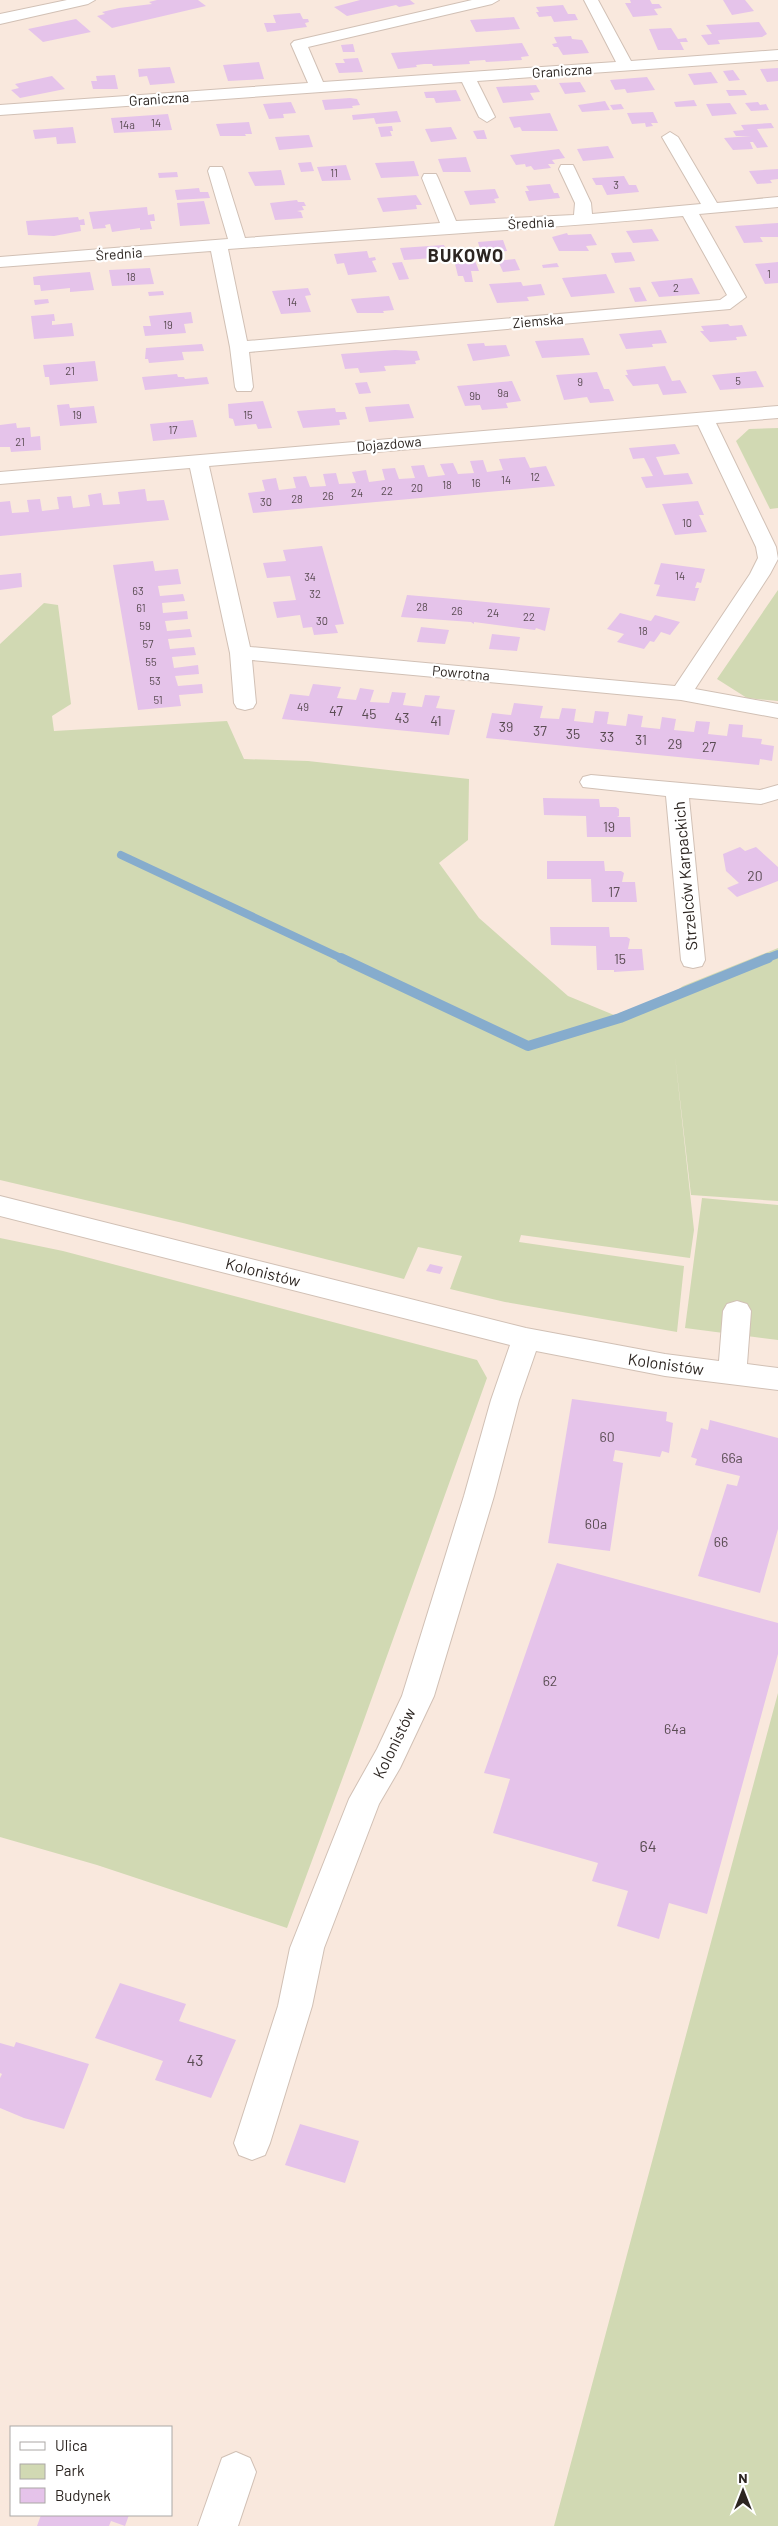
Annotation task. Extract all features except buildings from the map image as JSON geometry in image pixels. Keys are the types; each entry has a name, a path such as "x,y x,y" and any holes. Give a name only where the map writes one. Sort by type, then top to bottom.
{"street":[{"path":"0,19 88,0"},
{"path":"318,88 299,44 492,0"},
{"path":"591,0 627,67"},
{"name":"Graniczna","path":"0,110 778,55"},
{"path":"467,77 487,117"},
{"path":"670,137 711,208"},
{"path":"567,168 584,203 583,220"},
{"path":"216,171 239,245"},
{"path":"430,178 450,227"},
{"name":"Średnia","path":"0,262 239,245 450,227 583,220 778,202"},
{"name":"Ziemska","path":"239,347 724,305 737,297 688,210"},
{"path":"219,246 239,347 244,387"},
{"name":"Dojazdowa","path":"0,478 778,412"},
{"path":"682,692 760,574 768,558 766,547 704,417"},
{"path":"198,461 241,653 245,703"},
{"name":"Powrotna","path":"241,653 682,692 778,711"},
{"path":"591,782 761,797 778,792"},
{"name":"Strzelców Karpackich","path":"677,791 692,960"},
{"name":"Kolonistów","path":"0,1206 526,1339 665,1365 778,1379"},
{"path":"732,1374 737,1311"},
{"name":"Kolonistów","path":"252,2143 295,2006 307,1948 365,1799 389,1758 418,1696 479,1496 505,1400 526,1339"},
{"path":"218,2526 236,2472"}],"green space":[{"path":"778,428 778,508 770,509 736,441 749,429"},
{"path":"778,590 778,701 747,698 717,679"},
{"path":"44,603 58,605 71,704 52,716 54,731 227,721 244,759 308,761 469,779 468,840 439,863 479,918 568,996 614,1015 670,995 683,986 778,948 778,1201 691,1195 675,1056 694,1230 690,1258 521,1235 519,1242 684,1266 677,1332 505,1302 450,1289 462,1256 418,1247 404,1279 183,1223 0,1180 0,644"},
{"path":"702,1198 778,1205 778,1340 685,1328"},
{"path":"0,1238 63,1251 477,1360 487,1378 287,1928 97,1865 0,1837"},
{"path":"778,1693 778,2526 554,2526"}],"waterway":[{"path":"121,855 343,959"},
{"path":"765,959 778,954"},
{"path":"341,958 528,1046 620,1018 768,958"}],"district":[{"name":"BUKOWO","path":"466,256"}]}
